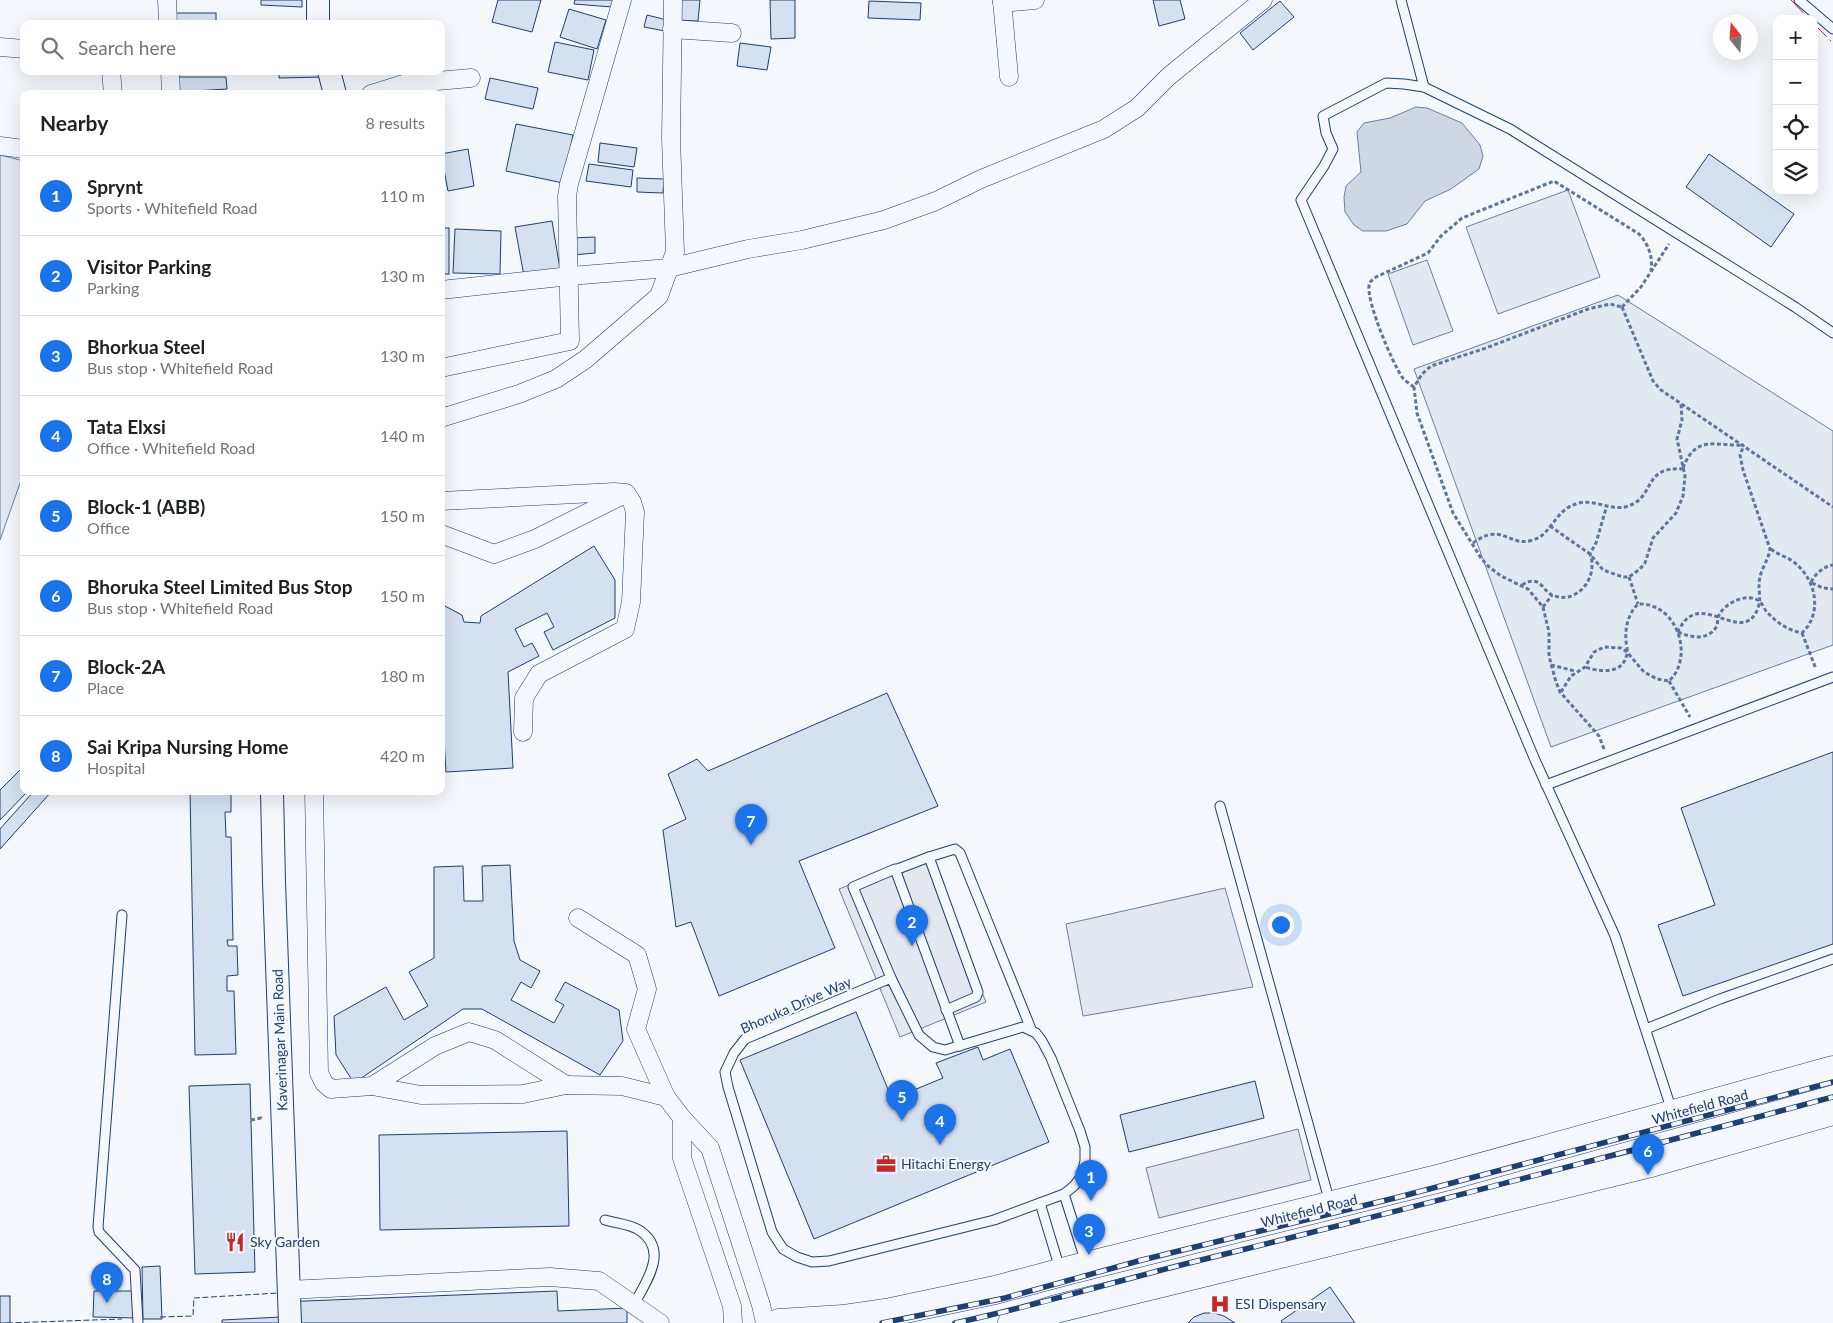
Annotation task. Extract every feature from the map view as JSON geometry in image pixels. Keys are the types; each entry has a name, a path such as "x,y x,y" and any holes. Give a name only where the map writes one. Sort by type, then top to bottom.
{"main road":[{"name":"Whitefield Road","path":"779,1323 912,1316 995,1290 1454,1174 1833,1070"},
{"path":"1012,1323 1060,1316 1647,1164 1833,1111"}],"street":[{"path":"167,0 168,20"},
{"path":"318,0 318,20"},
{"path":"445,367 570,341 567,196 622,0"},
{"path":"445,417 518,394 556,379 586,359 659,296 675,252 671,138 673,0"},
{"path":"1009,77 1002,1 1035,0"},
{"path":"445,290 570,276 669,268 748,249 802,240 884,220 936,201 981,179 1104,129 1137,108 1169,76 1263,0"},
{"path":"672,29 732,32"},
{"path":"0,47 20,49"},
{"path":"111,75 113,90"},
{"path":"170,75 171,90"},
{"path":"330,75 334,90"},
{"path":"384,90 404,84 471,78"},
{"path":"0,146 20,148"},
{"path":"445,501 614,492 626,494 632,502 635,512 631,602 625,629 539,674 524,698 523,732"},
{"path":"445,536 494,554 535,538 626,494"},
{"name":"Kaverinagar Main Road","path":"272,795 290,1323"},
{"path":"314,795 319,1073 324,1083 331,1089 372,1086 421,1096 523,1094 566,1084 622,1086 666,1097"},
{"path":"578,918 637,955 647,989 636,1029 666,1097 682,1118 710,1148 761,1305 764,1323"},
{"path":"372,1086 435,1046 469,1032 495,1040 566,1084"},
{"path":"682,1118 682,1158 732,1306 733,1323"},
{"path":"288,1290 550,1277 599,1281 660,1323"}],"lane":[{"path":"1401,0 1424,88"},
{"path":"1799,0 1833,29"},
{"path":"1673,1114 1614,936 1546,785 1301,200 1333,149 1326,133 1323,116 1386,83 1424,88 1510,129 1795,306 1833,334"},
{"path":"1546,785 1833,677"},
{"path":"1220,806 1331,1205"},
{"name":"Bhoruka Drive Way","path":"891,978 745,1039 734,1053 725,1072 772,1232 782,1249 812,1262 829,1261 994,1220 1064,1194 1081,1177 1085,1161 1085,1148 1080,1131 1051,1058 1042,1040 1031,1029 960,854 955,848 930,857"},
{"path":"946,1010 976,997 978,989 930,857 853,886 891,978 919,1035 924,1041 933,1047 946,1050 1023,1027 1031,1029"},
{"path":"895,870 960,1046"},
{"path":"122,915 98,1227 99,1232 135,1270 138,1323"},
{"path":"1646,1029 1720,999 1833,959"},
{"path":"1064,1194 1074,1269"},
{"path":"1040,1203 1074,1269"},
{"path":"605,1220 638,1229 651,1241 656,1254 651,1272 633,1306"}],"path":[{"path":"1414,387 1404,379 1386,345 1371,301 1370,281 1383,273 1428,253 1441,236 1462,218 1554,181 1639,234 1651,255 1651,271"},
{"path":"1622,307 1641,287 1676,233"},
{"path":"1608,761 1599,736 1560,692 1549,656 1549,632 1543,608 1533,594 1522,585 1494,571 1481,558 1453,513 1417,412 1414,387 1422,374 1431,366 1486,348 1588,308 1610,304 1622,307"},
{"path":"1622,307 1653,381 1661,390 1833,506"},
{"path":"1550,526 1590,554 1603,570 1623,578 1629,577 1640,569 1646,563 1653,538 1676,513 1683,496 1685,484 1677,439 1682,420 1681,403"},
{"path":"1683,469 1688,457 1702,446 1717,442 1730,446 1744,445"},
{"path":"1677,632 1692,615 1706,613 1729,621 1744,622 1754,616 1760,602 1758,587 1760,576 1769,557 1770,548 1740,455 1744,445"},
{"path":"1473,543 1492,533 1522,542 1534,540 1545,533 1557,516 1568,507 1578,503 1592,502 1618,508 1630,506 1640,499 1658,473 1670,469 1683,469"},
{"path":"1522,585 1531,581 1536,582 1552,595 1564,596 1582,591 1592,573 1590,554 1596,543 1607,505"},
{"path":"1770,548 1776,554 1796,563 1811,583 1815,596 1814,610 1811,622 1802,633"},
{"path":"1811,583 1818,573 1833,564"},
{"path":"1629,577 1638,604"},
{"path":"1811,583 1823,588 1833,589"},
{"path":"1543,608 1552,595"},
{"path":"1677,632 1691,637 1703,636 1714,631 1718,618 1727,606 1740,599 1752,598 1760,602 1779,624 1802,633"},
{"path":"1638,604 1651,605 1661,610 1667,615 1677,632 1682,648 1680,663 1676,675 1669,681"},
{"path":"1585,667 1600,672 1616,669 1622,665 1627,652 1627,622 1638,604"},
{"path":"1802,633 1821,682"},
{"path":"1560,692 1576,672 1585,667 1594,652 1604,646 1621,648 1627,652 1644,672 1657,679 1669,681"},
{"path":"1551,665 1576,672"},
{"path":"1669,681 1696,728"}],"shaded area":[{"path":"1416,107 1427,108 1462,123 1480,145 1483,156 1479,169 1451,189 1425,201 1407,224 1386,231 1363,231 1354,225 1345,212 1344,197 1346,186 1361,172 1357,132 1364,123 1390,118"},
{"path":"0,155 20,160 20,483 0,540"},
{"path":"1568,190 1600,277 1498,314 1466,227"},
{"path":"1427,260 1453,331 1413,345 1388,274"},
{"path":"1618,295 1833,431 1833,645 1551,747 1414,369"},
{"path":"925,854 986,1002 900,1037 839,889"},
{"path":"1225,888 1253,987 1083,1016 1066,924"},
{"path":"1298,1129 1311,1180 1159,1218 1146,1168"}],"building":[{"path":"261,0 302,0 302,7 261,5"},
{"path":"498,0 541,0 532,32 492,22"},
{"path":"575,0 613,0 612,7 574,4"},
{"path":"680,0 700,0 698,21 678,20"},
{"path":"770,0 795,0 795,38 771,39"},
{"path":"1153,0 1180,0 1185,19 1159,26"},
{"path":"869,1 921,3 920,20 868,18"},
{"path":"1280,1 1294,17 1253,50 1240,33"},
{"path":"569,9 606,20 597,49 560,37"},
{"path":"176,13 216,13 216,20 176,20"},
{"path":"647,15 667,20 665,31 644,27"},
{"path":"555,42 594,50 588,80 548,72"},
{"path":"740,43 771,47 767,70 737,66"},
{"path":"279,75 322,75 322,77 279,78"},
{"path":"179,77 226,77 227,89 177,90"},
{"path":"490,78 538,88 533,109 485,99"},
{"path":"516,124 573,135 563,183 506,171"},
{"path":"600,143 637,148 634,167 598,162"},
{"path":"468,149 474,186 448,191 445,175 445,153"},
{"path":"1709,154 1794,214 1771,247 1686,187"},
{"path":"589,164 633,170 631,187 586,181"},
{"path":"637,178 664,179 663,193 637,192"},
{"path":"552,221 560,269 524,276 515,227"},
{"path":"445,228 449,228 449,274 445,274"},
{"path":"455,229 501,231 500,274 453,273"},
{"path":"595,237 595,253 573,255 572,238"},
{"path":"594,546 615,580 615,618 553,650 544,632 554,627 547,613 515,629 524,647 532,643 539,656 508,672 513,768 446,772 445,606 462,615 464,622 480,623 481,616"},
{"path":"887,693 938,806 799,861 835,948 719,996 691,922 676,927 663,830 686,819 668,774 697,759 708,771"},
{"path":"1833,752 1833,944 1683,996 1658,925 1715,905 1681,808"},
{"path":"20,770 20,795 24,795 0,820 0,790"},
{"path":"30,795 48,795 0,849 0,829"},
{"path":"190,795 231,795 231,812 225,812 226,837 231,837 233,940 227,940 228,946 237,946 238,975 227,976 227,991 234,991 236,1054 195,1055"},
{"path":"510,865 514,941 520,960 540,971 531,988 521,982 511,1000 554,1023 564,1005 555,1000 565,982 619,1010 623,1041 600,1075 482,1009 463,1009 354,1083 336,1055 334,1016 386,987 404,1020 428,1006 409,972 434,958 434,867 463,866 464,901 483,901 482,866"},
{"path":"856,1012 892,1099 943,1078 936,1063 978,1047 983,1060 1010,1049 1049,1142 814,1239 740,1060"},
{"path":"1255,1081 1264,1118 1129,1152 1120,1115"},
{"path":"250,1084 255,1272 195,1274 189,1086"},
{"path":"567,1131 569,1226 380,1230 379,1135"},
{"path":"160,1266 162,1319 143,1319 142,1267"},
{"path":"1330,1287 1355,1323 1282,1323 1281,1321"},
{"path":"94,1291 136,1291 136,1318 93,1317"},
{"path":"557,1291 558,1311 627,1308 627,1323 222,1323 222,1320 281,1317 280,1302"},
{"path":"0,1296 10,1296 10,1323 0,1323"},
{"path":"1204,1313 1224,1316 1235,1323 1188,1323 1194,1317"}],"railway":[{"path":"882,1323 1005,1298 1142,1260 1399,1197 1833,1082"},
{"path":"955,1323 1513,1181 1833,1097"}],"fence":[{"path":"160,1317 193,1316 194,1298 278,1293"},
{"path":"7,1323 122,1319"}],"power":[{"path":"1791,0 1805,15"},
{"path":"1818,28 1833,43"}],"place":[{"name":"Block-2A","path":"751,845"},
{"name":"Visitor Parking","path":"912,946"},
{"name":"Block-1 (ABB)","path":"902,1121"},
{"name":"Tata Elxsi","path":"940,1145"},
{"name":"Hitachi Energy","path":"886,1164"},
{"name":"Bhoruka Steel Limited Bus Stop","path":"1648,1175"},
{"name":"Sprynt","path":"1091,1201"},
{"name":"Sky Garden","path":"235,1242"},
{"name":"Bhorkua Steel","path":"1089,1255"},
{"name":"Sai Kripa Nursing Home","path":"107,1303"},
{"name":"ESI Dispensary","path":"1220,1304"}]}
